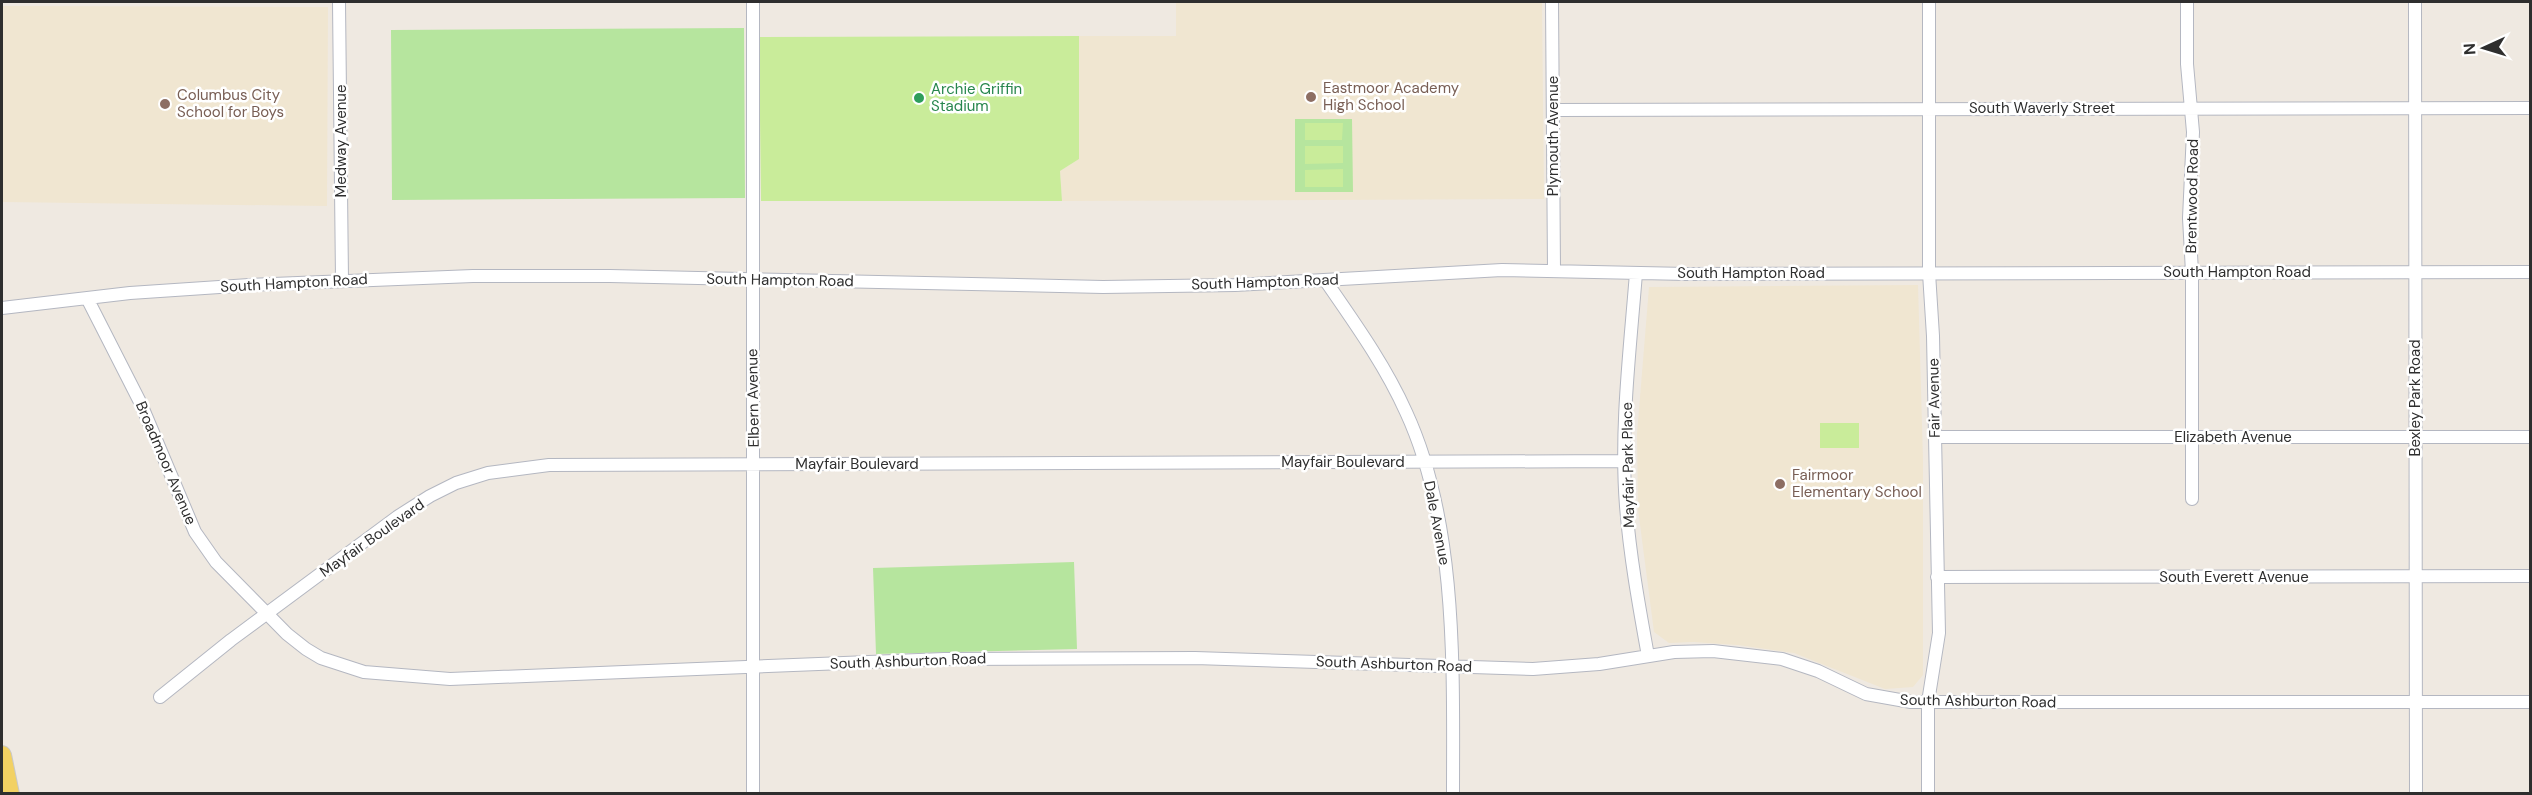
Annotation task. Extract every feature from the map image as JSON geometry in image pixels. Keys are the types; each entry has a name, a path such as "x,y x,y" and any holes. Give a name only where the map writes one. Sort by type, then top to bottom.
{"main road":[{"path":"2,755 10,794"}],"street":[{"name":"Medway Avenue","path":"339,2 342,280"},
{"name":"Elbern Avenue","path":"753,2 753,794"},
{"name":"Plymouth Avenue","path":"1552,2 1554,270"},
{"name":"Fair Avenue","path":"1929,2 1929,273 1933,336 1939,633 1928,702 1929,794"},
{"name":"Brentwood Road","path":"2187,2 2187,64 2192,108 2193,160 2189,218 2192,272 2192,499"},
{"name":"Bexley Park Road","path":"2415,2 2416,794"},
{"name":"South Waverly Street","path":"1553,110 2530,108"},
{"name":"South Hampton Road","path":"2,308 87,298 342,280 473,276 752,279 1035,287 1235,285 1554,270 1636,273 2530,272"},
{"name":"Mayfair Park Place","path":"1636,273 1626,398 1626,505 1632,562 1648,656"},
{"name":"Dale Avenue","path":"1325,280 1390,379 1407,413 1424,462 1446,561 1454,794"},
{"name":"Broadmoor Avenue","path":"87,298 141,404 195,532 216,562 267,614"},
{"name":"Elizabeth Avenue","path":"1935,437 2530,436"},
{"name":"Mayfair Boulevard","path":"160,697 405,512 456,483 488,473 549,465 1626,461"},
{"name":"South Everett Avenue","path":"1937,577 2530,576"},
{"name":"South Ashburton Road","path":"267,614 287,634 321,658 364,672 450,679 944,659 1183,658 1543,669 1599,664 1648,656 1713,651 1769,657 1818,671 1866,694 1887,699 1928,702 2530,702"}],"shaded area":[{"name":"Eastmoor Academy High School","path":"1176,2 1542,2 1544,199 1062,201 1060,171 1079,159 1079,36 1176,36"},
{"name":"Columbus City School for Boys","path":"2,6 328,7 327,206 2,202"},
{"name":"Fairmoor Elementary School","path":"1918,285 1923,459 1923,675 1913,687 1885,689 1794,653 1738,645 1669,643 1654,632 1638,509 1637,434 1649,287"}],"green space":[{"path":"744,28 745,198 392,200 391,30"},
{"name":"Archie Griffin Stadium","path":"1079,36 1079,159 1060,171 1062,201 761,201 759,37"},
{"path":"1295,119 1352,119 1353,192 1295,192"},
{"path":"1305,123 1343,123 1342,140 1305,140"},
{"path":"1305,146 1343,146 1343,163 1305,164"},
{"path":"1343,169 1343,187 1305,187 1305,170"},
{"path":"1820,423 1859,423 1859,448 1820,448"},
{"path":"1074,562 1077,649 876,654 873,568"}],"place":[{"name":"Eastmoor Academy High School","path":"1311,97"},
{"name":"Archie Griffin Stadium","path":"919,98"},
{"name":"Columbus City School for Boys","path":"165,104"},
{"name":"Fairmoor Elementary School","path":"1780,484"}]}
